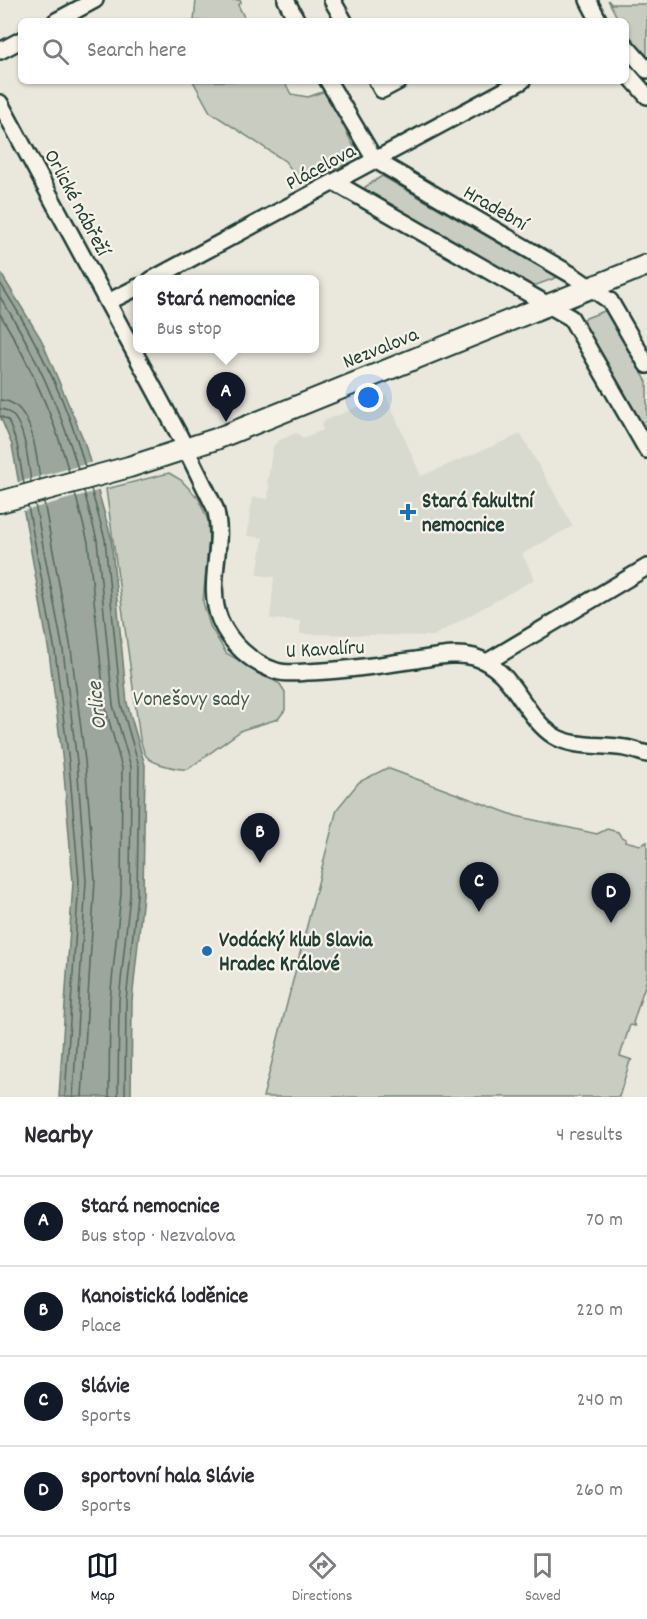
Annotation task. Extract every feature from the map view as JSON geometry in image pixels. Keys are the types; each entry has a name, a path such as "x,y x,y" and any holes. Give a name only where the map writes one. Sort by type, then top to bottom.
{"street":[{"path":"62,18 95,0"},
{"path":"286,0 295,18"},
{"path":"332,0 342,18"},
{"path":"588,0 597,18"},
{"path":"0,51 18,42"},
{"path":"629,49 647,70"},
{"path":"629,75 647,96"},
{"name":"Hradební","path":"330,84 375,160 610,301 647,365"},
{"path":"379,84 382,90 393,84"},
{"name":"Plácelova","path":"159,275 375,160 510,84"},
{"name":"Orlické nábřeží","path":"0,103 133,349"},
{"path":"334,182 571,318 647,450"},
{"name":"Nezvalova","path":"0,502 186,450 647,265"},
{"path":"108,302 133,290"},
{"name":"Orlické nábřeží","path":"135,353 186,450"},
{"name":"U Kavalíru","path":"186,450 219,520 215,594 219,618 229,638 241,651 276,671 290,673 339,671 449,655 473,657 487,662 509,681 544,729 557,738 626,748 647,754"},
{"path":"487,662 647,567"}],"shaded area":[{"name":"Stará fakultní nemocnice","path":"386,395 421,476 521,434 573,526 522,554 535,579 433,636 300,634 300,621 270,619 274,577 257,575 263,538 247,536 252,497 268,499 269,485 267,484 273,446 278,441 296,433 302,438 323,430 321,425 324,421"}],"green space":[{"path":"196,0 240,0 241,3 238,5 244,18 194,18"},
{"path":"608,0 611,4 647,4 647,56 630,36 629,18 617,18"},
{"path":"195,84 286,84 291,94 308,97 325,91 354,147 345,165 316,177 298,179 285,161 210,112"},
{"path":"382,176 558,277 531,287 367,193 365,187"},
{"path":"607,310 647,382 647,434 581,320"},
{"name":"Vonešovy sady","path":"169,473 181,480 199,499 208,521 209,539 203,602 210,626 226,653 280,684 285,692 285,710 278,719 242,730 188,769 179,769 155,762 144,753 140,739 106,489"},
{"path":"387,768 516,816 597,834 607,829 618,832 626,839 625,841 640,845 647,842 647,979 633,1023 635,1026 630,1025 620,1056 632,1060 619,1097 263,1097 337,809 359,782"}],"water":[{"name":"Orlice","path":"0,272 41,339 84,441 111,537 127,703 145,765 143,895 132,1001 131,1097 59,1097 73,882 63,763 49,652 12,445 0,416"}],"pier":[{"path":"93,462 101,490 20,512 15,483"}],"place":[{"name":"Stará nemocnice","path":"226,422"},
{"name":"Stará fakultní nemocnice","path":"408,512"},
{"name":"Kanoistická loděnice","path":"260,863"},
{"name":"Slávie","path":"479,912"},
{"name":"sportovní hala Slávie","path":"611,923"},
{"name":"Vodácký klub Slavia Hradec Králové","path":"207,951"}]}
